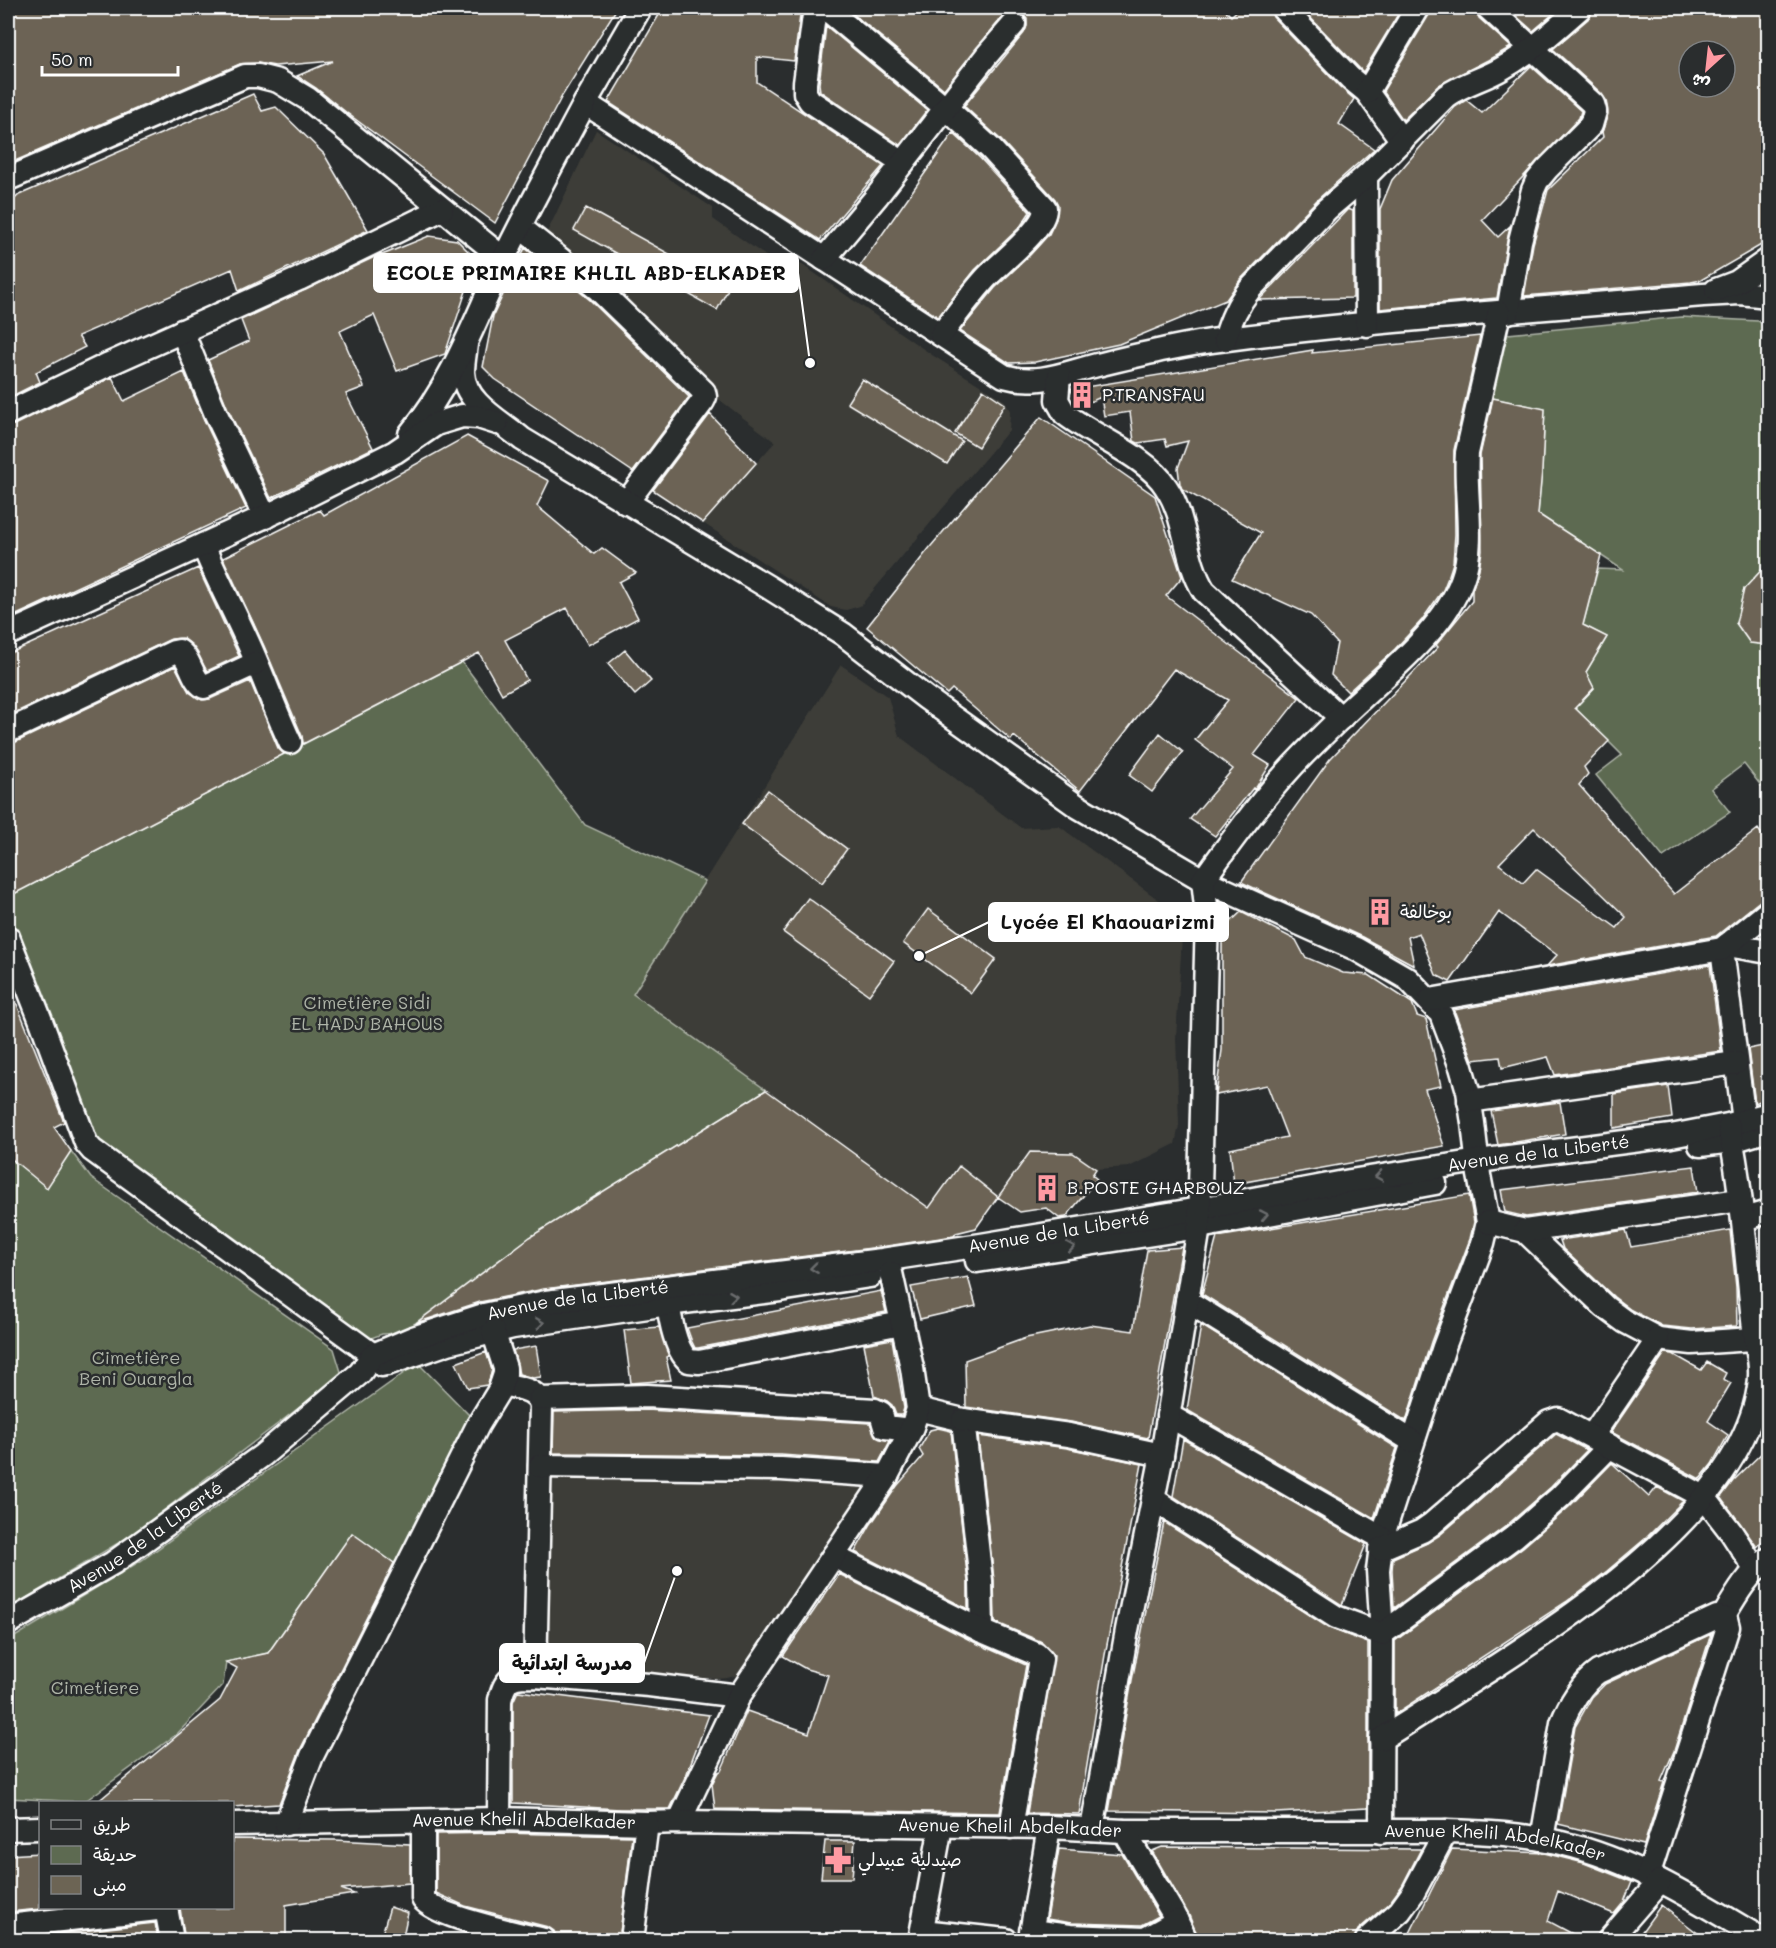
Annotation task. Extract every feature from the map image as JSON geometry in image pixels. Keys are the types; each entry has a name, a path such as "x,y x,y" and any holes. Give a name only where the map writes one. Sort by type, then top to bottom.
{"street":[{"path":"395,452 428,411 466,344 520,227 585,103 640,8"},
{"path":"815,8 805,93 810,101 828,114 903,163"},
{"path":"825,8 946,108 990,148 1041,202 1045,213 1029,236 987,277 941,335"},
{"path":"1283,8 1350,78 1367,92 1402,141"},
{"path":"1367,92 1417,8"},
{"path":"1092,1829 1127,1630 1162,1455 1199,1218 1207,915 1203,880 1283,777 1341,718 1398,665 1451,603 1462,581 1467,563 1467,453 1537,181 1591,125 1595,111 1593,104 1488,8"},
{"path":"1225,339 1239,303 1250,290 1327,209 1366,176 1446,96 1532,50 1580,8"},
{"path":"824,259 1014,24"},
{"path":"8,179 195,96 245,76 258,76 278,81 308,99 504,259"},
{"path":"585,103 1004,376 1028,381 1225,339 1703,295 1740,293 1768,296"},
{"path":"1366,176 1367,325"},
{"path":"8,413 109,364 299,279 442,209"},
{"path":"520,227 599,290 704,392 703,401 626,503"},
{"path":"1703,295 1737,282 1768,260"},
{"path":"182,331 216,414 265,517"},
{"path":"466,344 463,374 468,390 486,411 522,439 843,634 926,698 1077,806 1203,880 1356,949 1408,979 1441,1014 1463,1075 1469,1101 1488,1222 1483,1243 1412,1441 1381,1544 1378,1570 1382,1634 1381,1832"},
{"path":"1059,376 1057,400 1065,414 1155,472 1167,487 1177,511 1195,578 1204,591 1341,718"},
{"path":"8,634 265,517 395,452 436,424 462,416 478,417 507,426"},
{"path":"203,545 290,742"},
{"path":"8,731 174,652 179,651 184,654 196,681 204,687 256,663"},
{"path":"1724,947 1768,912"},
{"path":"8,937 86,1143 92,1150 372,1365"},
{"path":"1430,1000 1724,947 1768,952"},
{"path":"1381,1739 1535,1641 1596,1596 1666,1539 1704,1497 1738,1449 1753,1413 1761,1371 1762,1338 1741,1210 1735,1129 1736,1063 1724,947"},
{"path":"1469,1101 1736,1063"},
{"name":"Avenue de la Liberté","path":"1735,1129 1768,1114"},
{"name":"Avenue de la Liberté","path":"8,1623 137,1547 263,1455 372,1365 413,1338 504,1309 667,1295 780,1290 891,1273 1478,1168 1735,1129 1768,1131"},
{"path":"1488,1222 1525,1231 1741,1210 1768,1212"},
{"name":"Avenue de la Liberté","path":"372,1365 493,1331 667,1295 882,1260 1199,1218"},
{"path":"1525,1231 1605,1307 1624,1321 1658,1339 1692,1343 1762,1338"},
{"path":"679,1822 739,1696 887,1476 915,1419 912,1368 891,1273"},
{"path":"667,1295 680,1351 689,1361 699,1362 902,1323"},
{"path":"1187,1301 1412,1441"},
{"path":"286,1824 312,1756 478,1425 502,1384 505,1368 493,1331"},
{"path":"1382,1634 1514,1537 1560,1497 1601,1441 1658,1339"},
{"path":"502,1384 533,1392 540,1399 535,1676"},
{"path":"540,1399 647,1396 875,1410 881,1413 887,1427 915,1419 963,1420 1070,1435 1162,1455"},
{"path":"1168,1416 1381,1544 1422,1531 1549,1422 1563,1420 1704,1497 1731,1532 1762,1564 1723,1617"},
{"path":"963,1420 981,1581 982,1631"},
{"path":"540,1466 781,1469 887,1476"},
{"path":"1153,1498 1336,1617 1382,1634"},
{"path":"833,1556 982,1631 1036,1654 1042,1662 1011,1827"},
{"path":"1542,1839 1562,1723 1589,1680 1598,1672 1717,1617 1726,1619 1728,1626 1654,1879 1609,1941"},
{"path":"499,1819 500,1700 508,1679 518,1676 535,1676 649,1685 739,1696"},
{"name":"Avenue Khelil Abdelkader","path":"234,1824 499,1819 647,1823 1049,1827 1124,1831 1489,1833 1542,1839 1596,1854 1654,1879 1765,1941"},
{"path":"423,1821 423,1899 426,1904 444,1913 544,1941"},
{"path":"632,1941 647,1823"},
{"path":"941,1826 921,1936 1006,1941"},
{"path":"1049,1827 1030,1936 1145,1939 1181,1931 1124,1831"},
{"path":"8,1829 39,1828"},
{"path":"1367,1941 1400,1911 1413,1893 1446,1831"},
{"path":"8,1926 157,1909"},
{"path":"166,1909 172,1941"},
{"path":"1765,1941 1768,1936"}],"shaded area":[{"path":"596,130 713,208 713,219 780,266 794,259 932,355 1005,401 1010,411 1009,430 860,606 846,610 831,607 703,523 775,442 682,371 542,243"},
{"path":"841,665 888,697 899,736 1021,828 1059,826 1183,918 1176,1038 1179,1125 1175,1144 1129,1167 1096,1169 1073,1153 1030,1152 998,1197 959,1166 929,1208 633,994"},
{"path":"553,1473 871,1480 739,1675 716,1679 538,1662"}],"green space":[{"path":"1681,317 1758,321 1768,328 1768,563 1744,589 1736,623 1750,643 1768,645 1768,783 1762,787 1744,764 1711,789 1730,812 1663,857 1596,775 1622,755 1575,708 1594,688 1586,672 1607,637 1583,625 1598,569 1623,570 1538,514 1545,409 1487,397 1508,334"},
{"name":"Cimetière Sidi EL HADJ BAHOUS","path":"462,662 585,825 705,881 633,994 766,1090 530,1237 402,1333 382,1334 366,1340 98,1151 8,929 8,897"},
{"name":"Cimetière Beni Ouargla","path":"71,1151 91,1178 334,1349 342,1375 130,1536 8,1609 8,1156 47,1187"},
{"name":"Cimetiere","path":"418,1363 469,1415 400,1568 352,1533 268,1653 226,1662 223,1685 177,1734 85,1801 8,1798 8,1641 142,1560"}],"building":[{"path":"8,8 617,8 562,96 495,223 297,76 333,61 275,66 258,63 240,64 8,164"},
{"path":"663,8 801,8 794,61 757,57 757,82 883,166 820,240 608,102"},
{"path":"846,8 1223,8 1231,16 1240,8 1270,8 1273,17 1354,99 1339,124 1374,149 1317,200 1240,280 1226,300 1119,344 1035,362 1009,363 960,331 995,288 1049,234 1056,219 1058,205 1000,139 964,106 1024,33 1027,19 1017,11 1010,11 1004,15 944,89"},
{"path":"1301,8 1402,8 1363,72"},
{"path":"1430,8 1475,8 1479,18 1511,47 1439,85 1403,120 1383,91 1429,15"},
{"path":"1507,8 1560,8 1533,31"},
{"path":"1593,8 1768,8 1768,241 1701,280 1524,296 1533,244 1548,190 1603,137 1602,132 1608,114 1606,100 1602,94 1553,49 1589,18"},
{"path":"826,26 927,110 900,145 820,91"},
{"path":"1531,66 1581,111 1579,118 1482,220 1498,237 1510,226 1497,298 1380,309 1380,209 1392,180 1455,107 1466,100 1482,113"},
{"path":"253,94 262,111 276,107 324,154 368,230 239,291 232,269 78,336 85,347 36,372 40,382 8,398 8,205 19,195"},
{"path":"953,133 980,158 1030,212 1020,227 975,270 938,317 860,266"},
{"path":"586,208 729,287 717,310 574,230"},
{"path":"1348,209 1353,211 1353,298 1259,300"},
{"path":"429,236 457,240 472,255 474,267 445,354 397,371 374,315 340,331 364,387 346,394 373,448 271,498 228,409 208,360 249,341 241,320 381,254"},
{"path":"525,248 590,300 689,397 633,472 495,379 483,367 493,316"},
{"path":"1480,336 1454,450 1455,534 1453,563 1449,575 1443,590 1422,620 1395,649 1348,692 1331,675 1337,643 1311,615 1232,579 1261,533 1182,489 1178,468 1188,441 1167,446 1165,439 1138,443 1134,441 1130,412 1104,416 1101,397 1078,407 1071,389 1084,383 1086,387 1313,350 1312,353"},
{"path":"184,372 246,508 8,619 8,426 112,377 124,401"},
{"path":"862,379 962,441 947,464 847,403"},
{"path":"983,389 1005,404 978,447 955,433"},
{"path":"1493,398 1545,409 1538,514 1601,555 1583,625 1607,637 1586,672 1594,688 1575,708 1609,741 1584,767 1588,774 1579,785 1674,894 1758,829 1768,843 1768,899 1760,901 1716,936 1547,966 1557,955 1499,912 1450,982 1436,975 1419,933 1408,937 1414,965 1362,937 1241,882 1330,759 1438,647 1436,645 1472,601 1472,590 1482,551 1480,455","holes":["1534,828 1626,917 1617,928 1536,869 1523,883 1499,864"]},
{"path":"710,414 756,463 703,523 653,490"},
{"path":"1041,417 1155,496 1182,577 1166,596 1299,698 1254,755 1270,765 1255,789 1253,788 1215,836 1190,819 1233,769 1195,740 1228,700 1174,669 1080,791 1014,736 1011,740 952,689 947,694 867,627 931,546"},
{"path":"467,436 549,481 537,506 594,554 602,548 636,573 619,582 638,618 588,645 567,608 505,640 527,680 502,694 479,653 303,744 302,736 264,646 223,558 320,510 324,515"},
{"path":"1768,563 1768,645 1750,643 1736,623 1744,589"},
{"path":"198,568 239,656 207,671 192,645 183,638 171,639 8,716 8,654"},
{"path":"625,650 651,681 635,695 608,664"},
{"path":"175,666 189,692 202,700 210,699 250,681 278,748 284,754 8,897 8,744"},
{"path":"1160,733 1183,752 1152,792 1129,775"},
{"path":"768,790 847,849 822,883 742,824"},
{"path":"808,898 894,961 869,995 783,932"},
{"path":"928,909 996,959 971,993 903,943"},
{"path":"1241,912 1296,940 1305,957 1343,973 1369,975 1412,1003 1417,1016 1426,1019 1441,1086 1425,1089 1444,1146 1234,1184 1230,1149 1287,1137 1267,1085 1216,1095 1222,1050 1222,930"},
{"path":"1710,965 1721,1051 1555,1075 1548,1057 1502,1068 1500,1057 1473,1060 1454,1010"},
{"path":"8,982 64,1122 54,1127 71,1151 47,1188 8,1156"},
{"path":"1768,1045 1768,1098 1755,1103 1748,1049"},
{"path":"1668,1086 1672,1118 1614,1128 1614,1094"},
{"path":"766,1090 929,1208 959,1166 998,1197 976,1228 956,1233 954,1236 544,1289 480,1302 416,1323 530,1237"},
{"path":"1560,1102 1565,1134 1498,1145 1491,1111"},
{"name":"B.POSTE GHARBOUZ","path":"1030,1152 1073,1153 1096,1169 1092,1175 1097,1179 1066,1217 1059,1218 1046,1208 1020,1212 998,1197"},
{"path":"1694,1166 1698,1192 1526,1217 1505,1212 1501,1190"},
{"path":"1469,1195 1474,1222 1470,1239 1431,1342 1406,1421 1202,1294 1217,1237"},
{"path":"1626,1230 1631,1247 1730,1230 1736,1287 1737,1326 1692,1329 1662,1326 1631,1310 1614,1297 1563,1249 1560,1240"},
{"path":"1182,1247 1148,1438 1071,1422 966,1407 965,1360 1026,1338 1090,1325 1133,1331 1147,1250"},
{"path":"968,1277 976,1306 920,1319 911,1287"},
{"path":"881,1291 886,1312 698,1348 695,1348 687,1328"},
{"path":"1201,1325 1397,1448 1374,1518 1187,1410"},
{"path":"659,1327 669,1356 666,1357 671,1380 631,1383 624,1330"},
{"path":"892,1339 904,1408 902,1415 896,1415 892,1405 874,1396 864,1344"},
{"path":"536,1346 541,1377 533,1378 519,1374 513,1350"},
{"path":"486,1352 492,1370 487,1385 468,1388 456,1363"},
{"path":"1665,1353 1673,1354 1701,1370 1707,1362 1726,1373 1723,1379 1731,1383 1708,1421 1728,1435 1712,1464 1700,1479 1611,1432"},
{"path":"647,1410 870,1423 876,1437 890,1441 879,1462 781,1455 553,1453 554,1412"},
{"path":"938,1428 951,1431 968,1582 968,1609 855,1552 897,1486 923,1456 919,1449 930,1430"},
{"path":"1556,1434 1587,1450 1551,1487 1506,1526 1394,1608 1393,1558 1440,1535"},
{"path":"978,1436 1067,1448 1142,1464 1105,1655 1079,1814 1027,1813 1054,1655 1042,1642 995,1622 994,1580"},
{"path":"1183,1439 1366,1544 1342,1605 1173,1496"},
{"path":"1768,1447 1768,1536 1757,1547 1721,1497 1733,1481"},
{"path":"1612,1463 1649,1497 1657,1487 1683,1501 1646,1538 1566,1602 1395,1714 1395,1641 1523,1547 1569,1507"},
{"path":"1164,1522 1329,1628 1368,1643 1368,1808 1276,1813 1109,1811 1132,1680"},
{"path":"352,1533 394,1563 300,1750 279,1804 234,1807 234,1801 98,1801 220,1700 237,1668 226,1662 268,1653"},
{"path":"839,1574 976,1643 1026,1665 1000,1813 715,1809 712,1784 718,1772 721,1771 747,1711 809,1733 828,1675 806,1669 783,1656"},
{"path":"1711,1634 1674,1751 1661,1781 1664,1782 1644,1845 1558,1824 1575,1727 1592,1697 1605,1684"},
{"path":"518,1691 709,1715 687,1773 670,1809 620,1809 513,1803 513,1702"},
{"path":"436,1834 632,1836 619,1941 557,1941 554,1931 548,1927 465,1906 436,1893"},
{"path":"234,1839 335,1840 410,1844 410,1883 341,1889 354,1894 286,1905 286,1941 185,1941 180,1909 234,1909"},
{"name":"صيدلية عبيدلي","path":"825,1841 855,1841 852,1878 821,1878"},
{"path":"1162,1847 1421,1849 1402,1886 1390,1902 1358,1930 1354,1941 1199,1941 1189,1915 1152,1851"},
{"path":"1059,1849 1122,1854 1159,1916 1142,1925 1071,1923 1047,1919"},
{"path":"1452,1849 1544,1853 1584,1863 1632,1882 1624,1902 1614,1914 1558,1891 1548,1921 1586,1941 1406,1941"},
{"path":"39,1853 40,1909 8,1912 8,1855"},
{"path":"1661,1905 1708,1941 1635,1941"},
{"path":"390,1907 408,1913 402,1941 380,1941"},
{"path":"155,1923 158,1941 8,1941 8,1939"}],"place":[{"name":"ECOLE PRIMAIRE KHLIL ABD-ELKADER","path":"810,363"},
{"name":"P.TRANSFAU","path":"1082,395"},
{"name":"بوخالفة","path":"1380,912"},
{"name":"Lycée El Khaouarizmi","path":"919,956"},
{"name":"B.POSTE GHARBOUZ","path":"1047,1188"},
{"name":"مدرسة ابتدائية","path":"677,1571"},
{"name":"صيدلية عبيدلي","path":"838,1860"}]}
